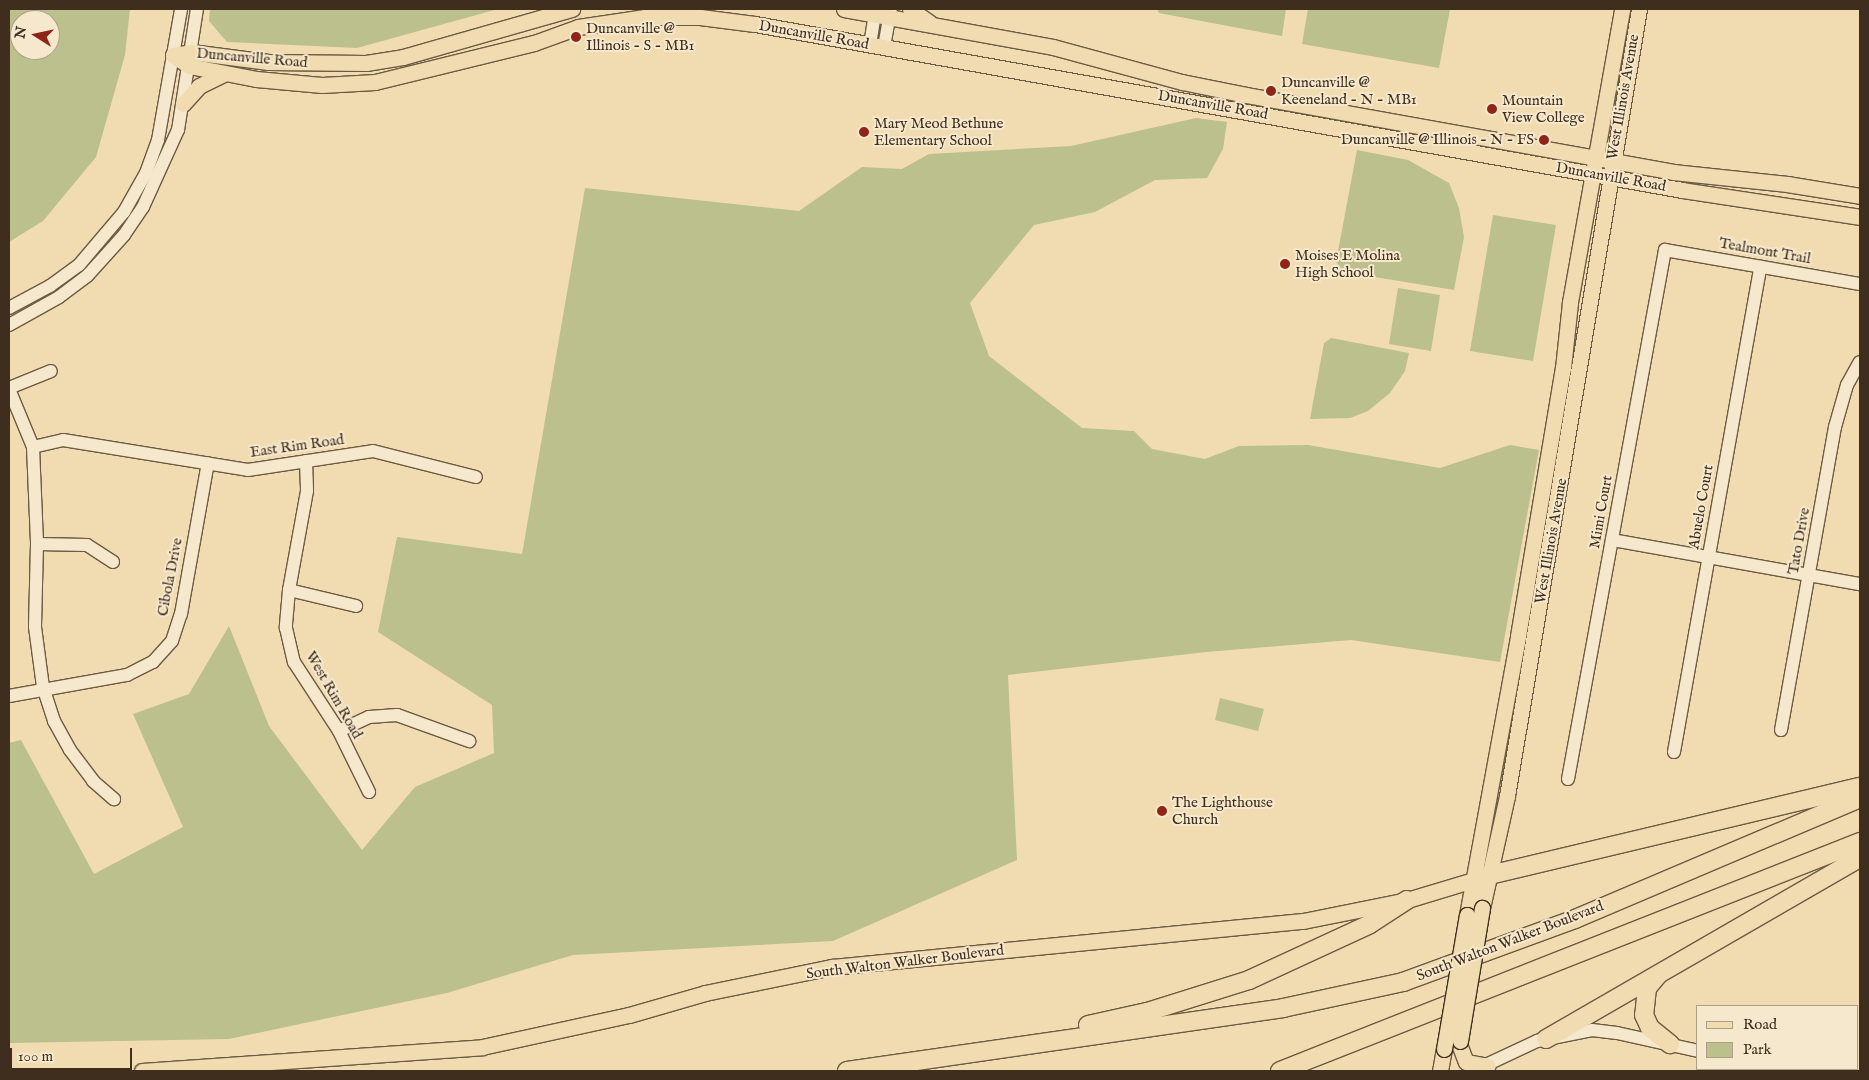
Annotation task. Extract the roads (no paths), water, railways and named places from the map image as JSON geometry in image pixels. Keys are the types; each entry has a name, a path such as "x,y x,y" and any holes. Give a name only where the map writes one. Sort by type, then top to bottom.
{"highway":[{"path":"1490,874 1860,787"},
{"name":"South Walton Walker Boulevard","path":"846,1071 1283,1008 1403,982 1575,919 1860,798"},
{"path":"1280,1071 1860,842"},
{"path":"1546,1039 1860,858"},
{"path":"918,1061 972,1045 1102,1023 1203,996 1286,965 1370,924 1407,900"},
{"path":"1661,972 1647,988 1644,1015 1650,1028 1670,1044"}],"main road":[{"name":"Duncanville Road","path":"190,59 354,63 403,57 572,9"},
{"name":"Duncanville Road","path":"844,9 891,13 933,25 1053,47 1182,82 1246,95 1612,161 1860,196"},
{"path":"910,9 933,25"},
{"name":"West Illinois Avenue","path":"1440,1071 1513,666 1555,419 1570,302 1622,9"},
{"name":"West Illinois Avenue","path":"1455,1071 1482,908 1513,762 1571,422 1609,177 1639,9"},
{"name":"Duncanville Road","path":"173,55 190,59 224,74 290,84 375,82 534,43 578,27 613,21 701,13 1609,177 1860,217"},
{"path":"528,22 534,43"},
{"path":"354,63 357,83"},
{"path":"184,104 199,86 224,74"},
{"path":"1555,419 1571,422"},
{"path":"1513,666 1529,669"},
{"path":"1496,758 1513,762"},
{"name":"South Walton Walker Boulevard","path":"142,1071 482,1047 629,1015 705,993 832,968 1303,921 1407,900 1474,882 1490,874"},
{"path":"1460,1042 1466,1062 1490,1068"}],"street":[{"path":"9,308 50,286 78,265 124,212 146,173 158,140 181,9"},
{"path":"9,325 34,313 74,286 98,265 124,235 143,207 168,157 184,104 197,9"},
{"path":"875,12 877,46"},
{"path":"877,46 891,13"},
{"name":"Tealmont Trail","path":"1665,250 1860,284"},
{"name":"Mimi Court","path":"1568,779 1665,250"},
{"name":"Abuelo Court","path":"1674,752 1760,267"},
{"name":"Tato Drive","path":"1781,730 1835,427 1847,385 1860,362"},
{"path":"51,371 9,388 33,447 37,544 35,626 44,687 54,722 70,750 93,781 114,799"},
{"name":"East Rim Road","path":"33,447 63,440 248,470 373,451 476,477"},
{"name":"West Rim Road","path":"306,461 307,491 289,590 286,628 294,662 339,731 369,792"},
{"name":"Cibola Drive","path":"9,696 44,687 127,675 153,662 172,641 182,614 208,463"},
{"path":"1612,540 1860,584"},
{"path":"37,544 88,545 113,562"},
{"path":"289,590 356,606"},
{"path":"339,731 369,717 396,715 469,741"},
{"path":"1473,1071 1490,1068 1541,1047 1546,1039 1592,1030 1696,1050"}],"place":[{"name":"Duncanville @ Illinois - S - MB1","path":"576,37"},
{"name":"Duncanville @ Keeneland - N - MB1","path":"1271,91"},
{"name":"Mountain View College","path":"1492,109"},
{"name":"Mary Meod Bethune Elementary School","path":"864,132"},
{"name":"Duncanville @ Illinois - N - FS","path":"1544,140"},
{"name":"Moises E Molina High School","path":"1285,264"},
{"name":"The Lighthouse Church","path":"1162,811"}]}
